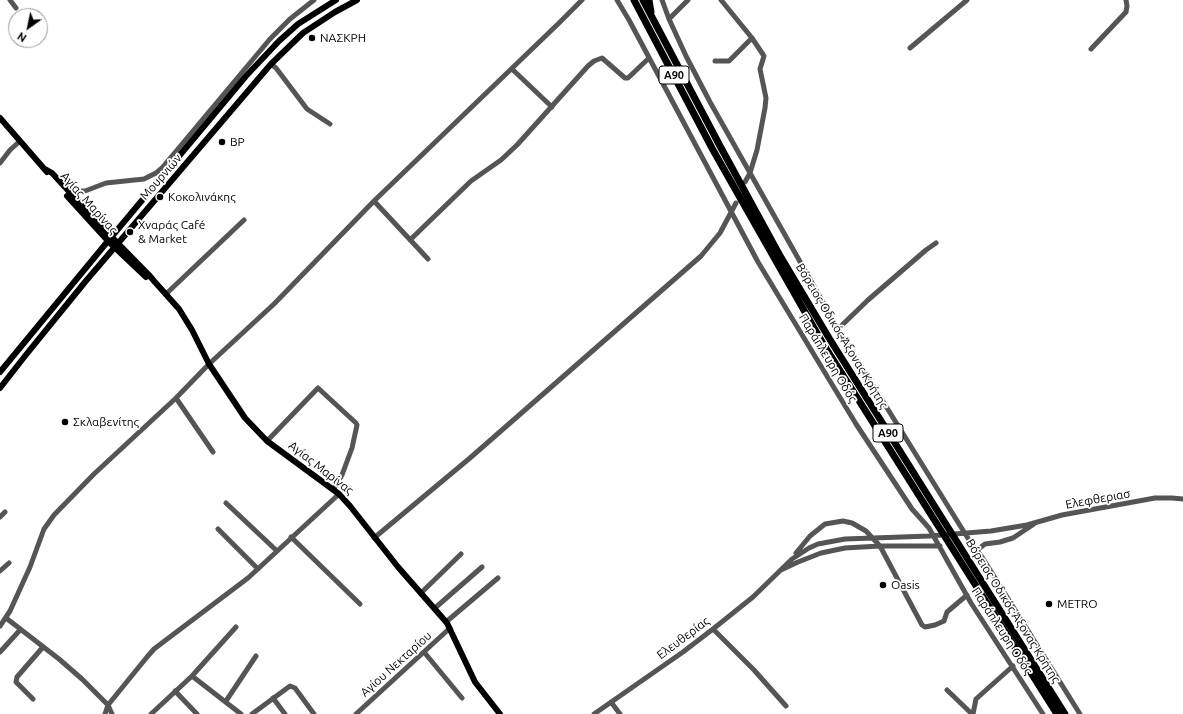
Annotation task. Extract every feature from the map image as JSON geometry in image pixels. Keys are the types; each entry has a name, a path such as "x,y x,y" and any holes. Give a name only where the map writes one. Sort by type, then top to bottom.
{"highway":[{"name":"Βόρειος Οδικός Άξονας Κρήτης","path":"634,0 713,150 822,342 1057,714"},
{"name":"Βόρειος Οδικός Άξονας Κρήτης","path":"643,0 723,153 829,338 1065,714"},
{"path":"649,0 652,18"}],"main road":[{"path":"0,372 98,252 265,56 298,24 336,0"},
{"name":"Μουρνιών","path":"0,388 116,245 271,64 304,33 330,15 357,0"},
{"name":"Αγίας Μαρίνας","path":"0,118 109,239 149,275 179,309 192,330 209,364 239,410 267,441 339,494 350,506 374,538 446,622 475,682 500,714"},
{"name":"Αγίας Μαρίνας","path":"45,169 52,173 99,228"},
{"path":"98,252 101,242 99,228 111,230 121,226"},
{"path":"105,259 114,256 128,257 125,245 128,231"}],"street":[{"path":"10,0 16,8"},
{"path":"59,181 85,191 106,183 144,178 156,173 166,164 270,39 290,19 314,0"},
{"path":"0,626 6,618 30,567 44,529 54,515 90,478 274,304 374,201 582,0"},
{"name":"Παράπλευρη Οδός","path":"617,0 732,211 758,262 856,424 912,509 929,528 967,596 1043,714"},
{"name":"Παράπλευρη Οδός","path":"662,0 686,56 710,102 838,329 969,540 977,550 1080,714"},
{"path":"669,19 688,0"},
{"path":"721,0 752,38 764,56 760,73 766,98 757,150 750,173 745,182"},
{"path":"910,48 967,0"},
{"path":"1091,49 1126,12 1126,0"},
{"path":"715,61 729,61 752,38"},
{"path":"410,240 471,181 509,152 552,107 588,66 602,58 625,78 628,78 649,58"},
{"path":"271,64 276,68 307,109 330,124"},
{"path":"512,69 552,107"},
{"path":"0,163 10,150 20,141"},
{"path":"374,201 428,259"},
{"path":"374,538 470,458 701,256 720,233 736,203"},
{"path":"166,294 244,220"},
{"path":"838,329 868,300 936,243"},
{"path":"267,441 318,388 356,422 357,425 352,448 342,475 333,490"},
{"path":"176,398 213,452"},
{"path":"104,714 108,705 154,649 214,605 258,569 339,494"},
{"name":"Ελεφθεριασ","path":"792,559 804,550 818,544 845,539 961,534 1018,527 1062,515 1155,498 1183,499"},
{"path":"226,503 276,552"},
{"path":"0,517 5,512"},
{"path":"792,559 819,527 830,522 843,521 859,526 880,546 920,621 926,627 928,628 944,621 947,612 967,596"},
{"path":"977,550 985,544 1013,538 1036,522"},
{"path":"218,529 258,569"},
{"path":"291,537 360,604"},
{"path":"778,572 798,562 822,553 845,548 880,546 940,546"},
{"path":"421,593 461,554"},
{"name":"Ελευθερίας","path":"594,714 713,629 753,597 792,559"},
{"path":"0,571 9,563"},
{"path":"435,608 482,567"},
{"path":"446,622 498,578"},
{"path":"6,618 82,679 108,705 112,714"},
{"path":"151,714 192,676 236,627"},
{"name":"Αγίου Νεκταρίου","path":"356,714 450,628"},
{"path":"713,629 754,670 786,706"},
{"path":"0,652 20,630"},
{"path":"33,699 16,682 17,677 44,647"},
{"path":"424,652 462,698"},
{"path":"226,702 256,656"},
{"path":"947,690 972,714 976,699 1013,666"},
{"path":"192,676 241,714"},
{"path":"252,714 287,687 293,686 313,712 306,714"},
{"path":"175,691 197,714"},
{"path":"273,698 285,714"},
{"path":"611,702 620,714"}],"place":[{"name":"ΝΑΣΚΡΗ","path":"312,38"},
{"name":"BP","path":"222,142"},
{"name":"Κοκολινάκης","path":"160,197"},
{"name":"Χναράς Café & Market","path":"130,232"},
{"name":"Σκλαβενίτης","path":"65,422"},
{"name":"Oasis","path":"883,585"},
{"name":"METRO","path":"1049,604"}]}
